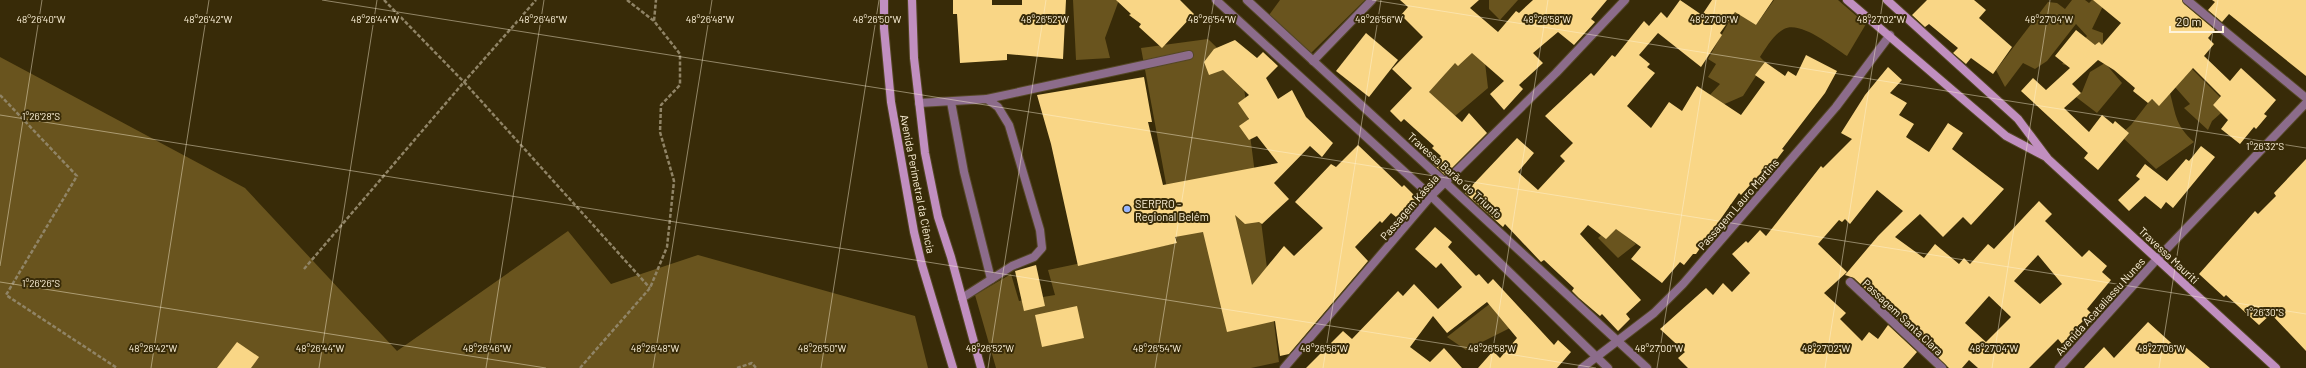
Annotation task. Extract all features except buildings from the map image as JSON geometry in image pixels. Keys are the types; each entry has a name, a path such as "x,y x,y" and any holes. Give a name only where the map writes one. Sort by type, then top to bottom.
{"main road":[{"name":"Avenida Perimetral da Ciência","path":"884,0 884,28 891,102 914,232 923,270 954,368"},
{"name":"Avenida Perimetral da Ciência","path":"912,0 914,58 925,153 938,217 981,368"},
{"name":"Travessa Mauriti","path":"1846,0 1890,35 2006,136 2048,159"},
{"name":"Travessa Mauriti","path":"1890,1 2018,120 2048,159 2276,368"}],"street":[{"path":"1216,0 1431,196 1608,368"},
{"name":"Travessa Barão do Triunfo","path":"1247,0 1312,61 1446,181 1647,368"},
{"path":"1312,61 1372,0"},
{"name":"Passagem Kássia","path":"1284,368 1431,196 1556,73 1625,0"},
{"path":"2187,0 2306,98"},
{"name":"Passagem Lauro Martins","path":"1582,368 1654,313 1683,284 1756,202 1836,107 1890,35"},
{"path":"919,103 987,99 1189,55"},
{"path":"962,298 1012,266 1034,257 1042,248 1040,230 1009,125 998,107 987,99"},
{"path":"951,102 964,172 991,279"},
{"name":"Avenida Acataliassu Nunes","path":"2059,368 2157,259 2306,103"},
{"name":"Passagem Santa Clara","path":"1850,282 1942,368"}],"path":[{"path":"384,0 464,82 650,288"},
{"path":"304,269 536,0"},
{"path":"580,368 650,288 667,247 674,181 660,132 661,105 680,85 680,54 654,21 627,0"},
{"path":"654,21 656,0"},
{"path":"0,95 77,176 6,295 118,368"},
{"path":"737,368 752,363 756,368"}],"shaded area":[{"path":"1073,0 1119,0 1105,38 1110,58 1076,60"},
{"path":"1280,0 1365,0 1311,53 1269,15"},
{"path":"1489,0 1518,0 1500,20 1489,9"},
{"path":"1774,0 1838,0 1866,24 1847,56 1807,31 1791,27 1784,29 1773,38 1760,57 1765,62 1743,96 1720,106 1708,97 1720,84 1708,77 1716,64 1708,59 1735,11 1756,25"},
{"path":"2072,0 2085,0 2089,3 2092,0 2106,0 2092,29 2103,33 2103,45 2072,67 2062,64 2087,36 2076,24 2047,61 2035,69 2023,63 2005,87 1996,70 2048,2 2057,3 2065,9"},
{"path":"1208,39 1242,72 1279,362 1251,368 996,368 975,295 1011,274 1019,301 1055,295 1048,270 1177,243 1141,48"},
{"path":"1449,45 1484,54 1488,88 1455,116 1440,103 1417,105 1446,73"},
{"path":"0,57 245,188 397,351 568,231 611,284 698,255 915,316 928,368 0,368"},
{"path":"2105,63 2122,83 2097,113 2076,97 2082,92 2090,72"},
{"path":"2192,69 2220,97 2213,105 2221,113 2212,121 2208,130 2184,108 2190,104 2175,87"},
{"path":"2170,93 2175,114 2180,126 2194,142 2156,169 2120,135 2131,125 2151,99 2159,105"},
{"path":"1603,218 1636,244 1618,258 1598,238 1611,226"},
{"path":"1496,299 1520,323 1466,350 1447,337"}],"place":[{"name":"SERPRO - Regional Belém","path":"1127,209"}]}
